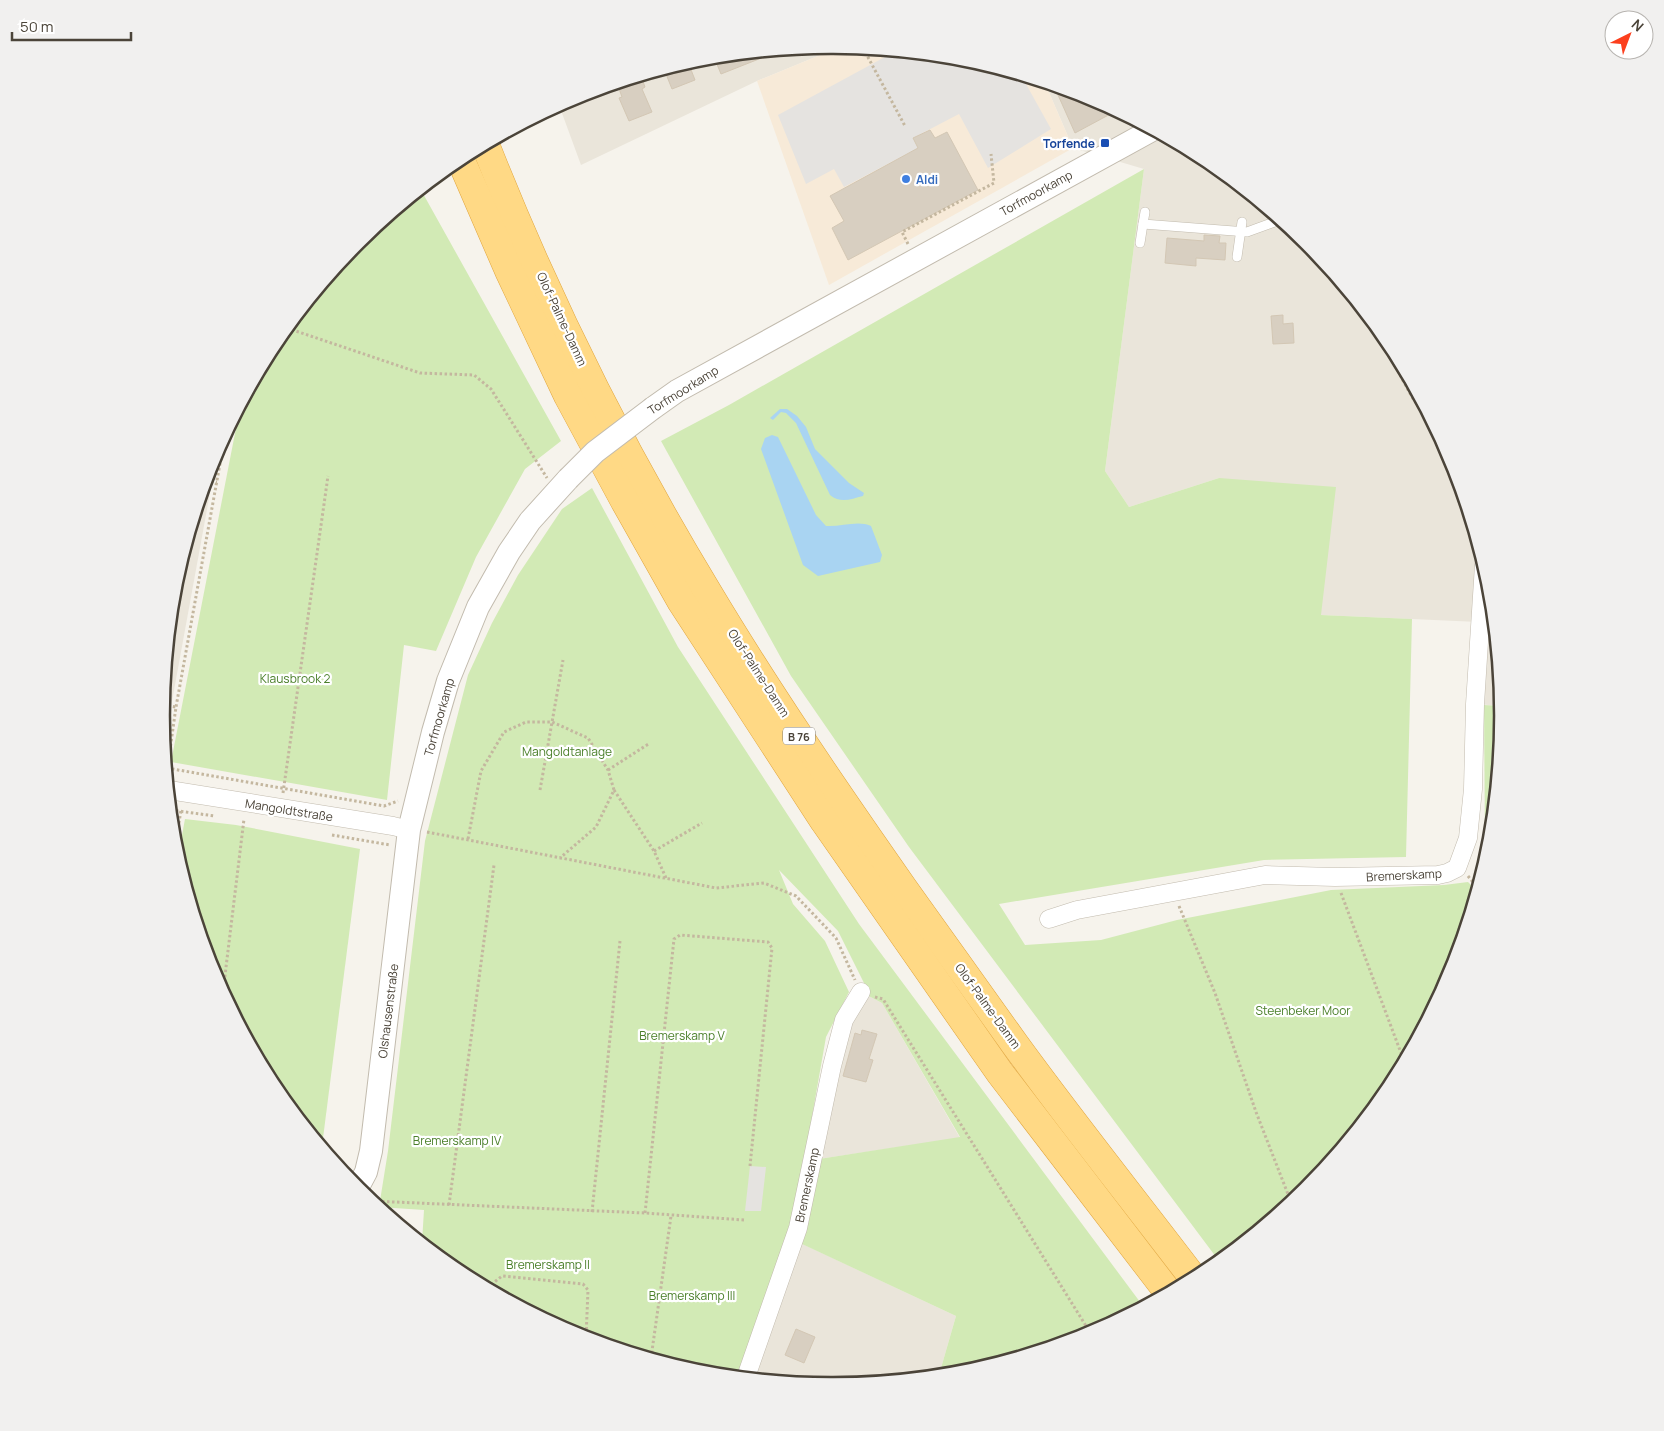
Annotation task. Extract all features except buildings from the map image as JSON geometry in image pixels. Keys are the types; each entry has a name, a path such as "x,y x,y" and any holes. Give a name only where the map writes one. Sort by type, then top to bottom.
{"highway":[{"name":"Olof-Palme-Damm","path":"488,150 546,287 594,387 706,591 768,689 845,804 1015,1045 1189,1273"},
{"name":"B 76","path":"463,166 509,271 568,396 681,601 824,822 995,1065 1165,1288"}],"street":[{"name":"Torfmoorkamp","path":"409,830 433,732 448,681 478,606 509,552 558,480 677,391 1146,133"},
{"name":"Bremerskamp","path":"1048,919 1076,910 1265,875 1335,878 1438,875 1457,868 1468,838 1473,789 1475,704 1482,593"},
{"name":"Mangoldtstraße","path":"176,791 409,830"},
{"name":"Olshausenstraße","path":"362,1180 366,1172 371,1151 409,830"},
{"name":"Bremerskamp","path":"748,1372 798,1228 832,1066 844,1020 861,992"}],"lane":[{"path":"1140,243 1145,212"},
{"path":"1143,224 1241,227 1247,232 1273,223"},
{"path":"1238,257 1241,227"}],"path":[{"path":"867,55 905,126"},
{"path":"911,250 902,232 994,183 991,154"},
{"path":"294,331 420,373 474,375 492,389 558,480"},
{"path":"171,740 220,464"},
{"path":"281,809 328,476"},
{"path":"540,790 563,660"},
{"path":"170,706 176,707"},
{"path":"468,839 480,771 504,732 526,722 552,722 588,738 608,770 614,790 654,852 666,878"},
{"path":"608,770 650,743"},
{"path":"173,770 384,806 401,800"},
{"path":"560,858 596,827 614,790"},
{"path":"225,978 244,819"},
{"path":"654,852 702,823"},
{"path":"409,830 468,839 716,888 764,883 796,896 836,938 861,992 883,999 1086,1326"},
{"path":"449,1205 494,865"},
{"path":"1335,878 1401,1053"},
{"path":"1175,893 1215,993 1256,1112 1287,1195"},
{"path":"645,1214 674,939 680,935 768,942 772,948 750,1166"},
{"path":"592,1212 620,940"},
{"path":"384,1202 744,1220"},
{"path":"652,1352 671,1216"},
{"path":"492,1284 502,1276 583,1284 588,1290 586,1330"}],"shaded area":[{"path":"822,54 757,81 581,165 562,112 619,89 703,66 746,59"},
{"path":"822,54 875,55 961,66 1003,76 1048,90 1073,148 829,285 757,81"},
{"name":"Aldi","path":"887,56 961,66 1025,83 1051,129 988,168 959,114 913,138 918,148 844,187 834,169 806,184 778,115"},
{"path":"1048,90 1125,122 1163,142 1235,190 1300,248 1330,279 1357,313 1382,348 1426,423 1459,503 1481,586 1488,629 1494,705 1475,704 1479,622 1321,615 1219,478 1129,507 1105,471 1144,169 1073,148"},
{"path":"211,488 170,711 176,629 183,586 193,544"},
{"path":"861,992 882,1003 960,1138 812,1160"},
{"path":"750,1166 766,1167 761,1211 745,1211"},
{"path":"794,1240 956,1316 941,1368 875,1376 832,1377 748,1372"}],"green space":[{"name":"Steenbeker Moor","path":"1144,169 1105,471 1129,507 1219,478 1336,487 1321,615 1412,619 1406,857 1264,860 999,904 1025,945 1101,940 1177,920 1331,890 1444,885 1468,882 1471,885 1459,928 1426,1008 1382,1083 1330,1152 1300,1183 1268,1213 1215,1255 909,847 791,676 661,441 729,405"},
{"name":"Klausbrook 2","path":"424,195 561,441 525,469 476,557 436,651 404,645 387,800 172,762 238,423 282,348 334,279 364,248"},
{"path":"592,488 678,647 859,924 1140,1301 1085,1327 1045,1342 1003,1355 941,1368 956,1316 802,1244 819,1159 960,1137 882,1003 861,992 865,985 838,931 779,870 793,904 825,941 849,992 826,1037 791,1236 741,1371 661,1355 579,1327 539,1309 501,1289 464,1266 422,1235 424,1210 390,1208 380,1198 388,1151 425,841 468,675 492,623 518,575 562,509"},
{"path":"1484,705 1494,706 1494,716 1492,759 1485,821"},
{"path":"185,819 236,825 360,849 323,1138 282,1083 238,1008 205,928 182,837"}],"water":[{"path":"780,409 787,409 797,416 806,427 815,449 849,483 864,493 863,496 842,500 830,495 796,423 786,413 781,412 773,420 770,418"},
{"path":"772,435 778,437 816,515 826,526 866,524 871,526 882,555 880,562 818,576 803,565 761,449 765,438"}],"place":[{"name":"Torfende","path":"1105,143"},
{"name":"Aldi","path":"906,179"}],"park label":[{"name":"Mangoldtanlage","path":"567,751"},
{"name":"Bremerskamp V","path":"682,1035"},
{"name":"Bremerskamp IV","path":"457,1140"},
{"name":"Bremerskamp II","path":"548,1264"},
{"name":"Bremerskamp III","path":"692,1295"}]}
